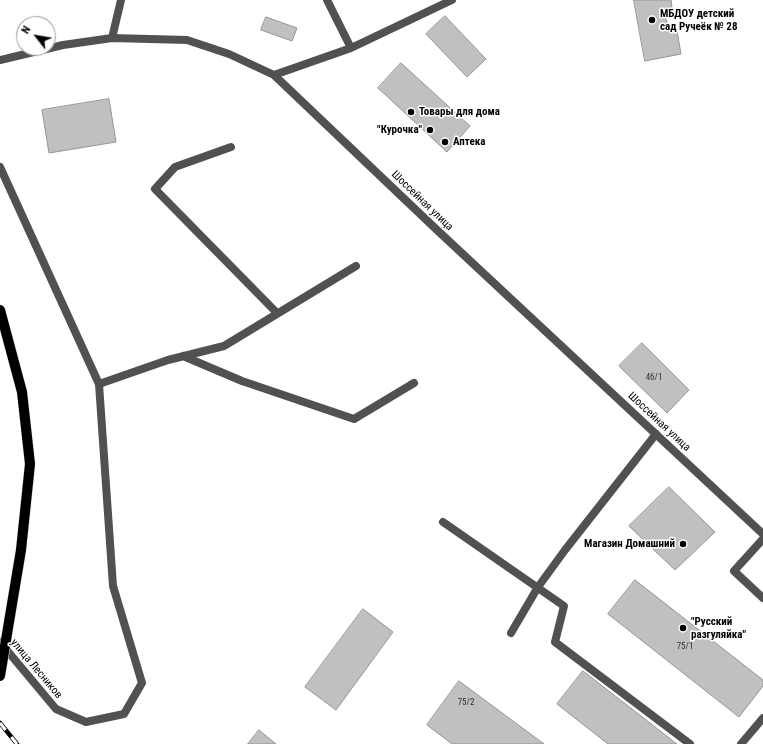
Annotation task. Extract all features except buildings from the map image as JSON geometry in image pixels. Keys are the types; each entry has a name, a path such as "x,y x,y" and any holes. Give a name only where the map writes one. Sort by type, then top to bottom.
{"main road":[{"path":"0,310 22,392 30,464 21,550 0,676"}],"street":[{"path":"112,38 122,0"},
{"path":"327,0 351,48"},
{"path":"274,75 351,48 452,0"},
{"name":"Шоссейная улица","path":"0,60 63,45 112,38 187,40 229,54 274,75 437,230 763,534"},
{"path":"231,147 175,167 155,189 277,313"},
{"path":"0,167 99,384 183,356 224,346 356,266"},
{"path":"183,356 242,381 354,419 414,382"},
{"name":"улица Лесников","path":"0,642 56,709 86,722 124,714 142,683 114,586 99,384"},
{"path":"511,632 538,587 565,550 656,434"},
{"path":"443,522 564,606 555,642 690,744"},
{"path":"763,539 734,571 763,598"},
{"path":"741,744 763,718"}],"railway":[{"path":"0,723 17,744"}],"place":[{"name":"МБДОУ детский сад Ручеёк № 28","path":"652,20"},
{"name":"Товары для дома","path":"411,112"},
{"name":"\"Курочка\"","path":"430,130"},
{"name":"Аптека","path":"445,142"},
{"name":"Магазин Домашний","path":"683,544"},
{"name":"\"Русский разгуляйка\"","path":"683,628"}]}
